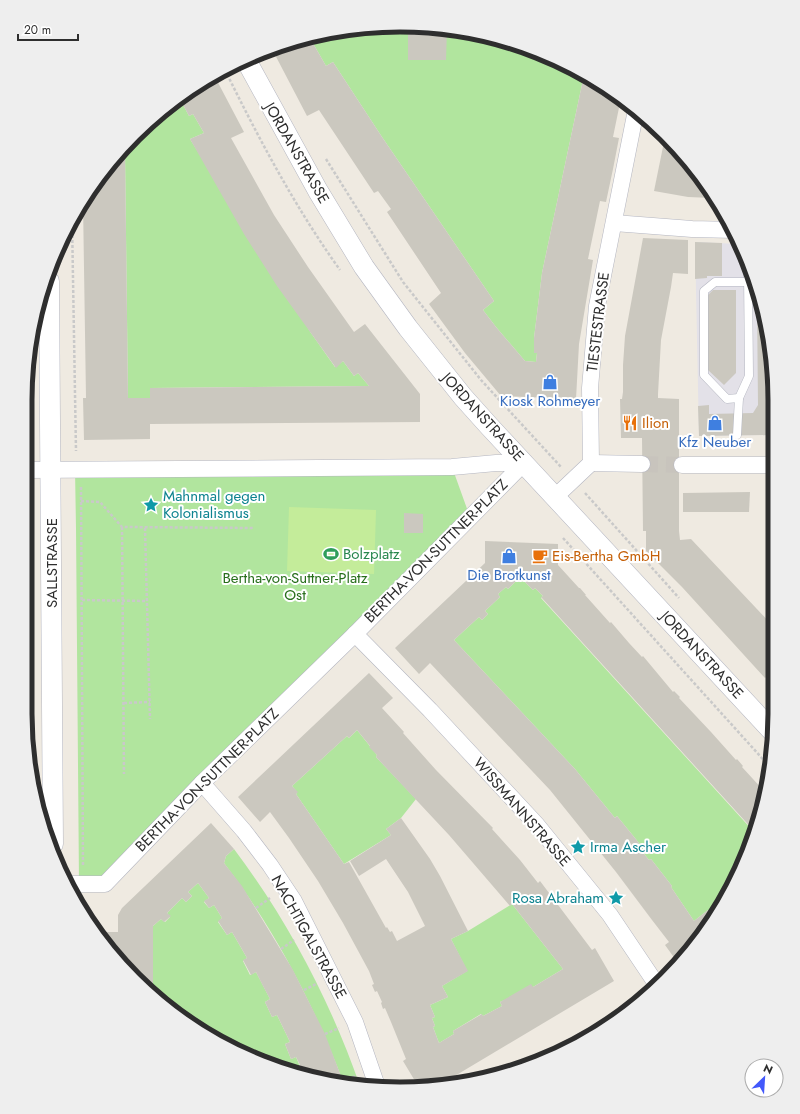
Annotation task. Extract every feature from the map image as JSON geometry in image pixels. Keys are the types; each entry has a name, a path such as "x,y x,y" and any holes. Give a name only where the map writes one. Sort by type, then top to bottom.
{"street":[{"name":"JORDANSTRASSE","path":"249,65 318,191 364,267 408,328 463,397 768,726"},
{"name":"TIESTESTRASSE","path":"591,464 590,388 597,306 635,116"},
{"path":"614,223 692,229 726,230"},
{"name":"SALLSTRASSE","path":"49,291 53,835"},
{"name":"BERTHA-VON-SUTTNER-PLATZ","path":"32,470 452,467 496,463 524,463"},
{"name":"BERTHA-VON-SUTTNER-PLATZ","path":"77,884 105,884 202,783 355,634 524,463"},
{"path":"555,497 591,464 642,464"},
{"path":"682,465 768,465"},
{"name":"WISSMANNSTRASSE","path":"355,634 430,710 537,825 610,915 654,980"},
{"name":"NACHTIGALSTRASSE","path":"202,783 244,831 270,865 294,901 355,1022 375,1081"}],"lane":[{"path":"737,435 739,398 749,376 748,282 715,282 704,291 704,375 727,399 739,398"}],"path":[{"path":"322,154 403,282 481,380 679,598"},
{"path":"72,233 76,469 81,482 82,600 77,884 80,896"},
{"path":"81,501 100,502 122,527 124,774"},
{"path":"122,527 254,528"},
{"path":"145,528 150,718"},
{"path":"562,537 765,762"},
{"path":"82,600 146,601"},
{"path":"124,702 150,702"}],"shaded area":[{"path":"695,242 733,244 748,282 761,328 767,376 768,435 699,436"}],"green space":[{"path":"400,32 424,33 472,39 495,45 541,60 583,80 542,273 534,338 534,353 537,353 536,362 525,361 483,310 494,301 382,137 333,62 326,66 313,43 352,35"},
{"path":"182,104 189,116 193,114 204,133 190,139 311,333 335,367 343,361 354,376 358,373 369,386 150,388 150,398 128,398 125,155 157,123"},
{"name":"Bertha-von-Suttner-Platz Ost","path":"452,467 470,517 105,884 79,884 75,469"},
{"name":"Bolzplatz","path":"289,507 376,510 374,574 287,571"},
{"path":"518,576 524,577 527,580 525,582 533,590 535,588 543,596 541,598 750,827 740,855 730,877 710,912 708,910 694,921 671,887 672,886 651,859 649,860 637,845 639,843 617,816 615,818 575,769 454,640 479,617 482,620 488,614 485,611 500,597 498,594 506,587 508,589 516,581 515,579"},
{"path":"357,730 377,755 376,757 416,799 401,818 386,829 391,835 344,864 292,786 347,736 349,738"},
{"path":"234,849 254,876 290,933 321,992 358,1079 341,1077 320,1026 292,969 243,888 224,863 226,856"},
{"path":"198,883 209,898 204,902 209,908 214,905 222,918 218,922 227,935 232,932 247,958 243,961 250,975 256,972 270,999 265,1002 272,1017 277,1015 290,1042 285,1044 291,1059 296,1057 301,1068 259,1054 216,1033 176,1006 153,987 153,926 161,919 165,922 170,917 167,913 182,898 186,902 192,896 188,892"},
{"path":"512,904 563,969 533,987 500,1002 502,1006 483,1016 481,1014 453,1031 454,1034 439,1043 433,1027 435,1026 432,1018 435,1017 430,1005 448,997 442,986 467,971 451,939 468,931"}],"building":[{"path":"408,32 447,35 446,60 408,60"},
{"path":"313,43 326,66 333,62 382,137 494,301 483,310 525,361 536,362 537,353 534,353 534,338 542,273 583,80 620,105 613,137 619,138 613,169 606,202 600,201 588,259 593,260 579,344 576,399 501,396 465,353 429,304 441,293 387,212 391,209 378,191 374,193 319,110 307,116 275,54"},
{"path":"217,81 244,132 231,138 274,215 308,267 354,332 365,324 420,394 420,422 150,424 150,439 84,440 83,398 86,398 83,213 108,176 125,155 128,398 150,398 150,388 369,386 358,373 354,376 343,361 336,368 277,286 244,234 190,139 204,133 193,114 189,116 182,104"},
{"path":"664,144 677,157 707,198 688,197 654,191"},
{"path":"643,238 688,240 688,274 673,273 661,340 658,394 658,398 679,399 680,540 691,539 768,621 768,675 765,678 682,587 646,551 646,531 643,531 642,438 621,438 620,399 622,399 623,392 625,336"},
{"path":"695,242 722,243 722,276 707,276 707,278 695,279"},
{"path":"713,290 736,290 736,373 724,385 708,370 708,295"},
{"path":"757,313 765,352 768,400 768,435 699,436 698,406 709,405 709,414 753,413 758,405"},
{"path":"750,492 749,512 683,512 683,493"},
{"path":"404,513 423,514 423,533 404,533"},
{"path":"485,541 558,544 558,565 610,623 611,622 642,657 643,656 673,692 674,691 680,697 679,698 736,760 737,759 743,766 742,767 761,787 750,826 541,597 543,596 535,588 533,590 525,582 527,580 524,577 518,576 515,579 516,581 508,589 506,587 498,594 500,597 485,611 488,614 482,620 479,617 454,640 575,769 615,818 617,816 639,843 637,845 649,860 651,859 672,886 671,887 694,921 708,910 710,912 706,918 675,959 665,945 669,942 616,872 550,790 430,663 419,674 395,648 485,563"},
{"path":"369,673 393,698 382,708 436,770 493,828 492,829 520,860 538,883 540,881 592,950 595,948 614,981 450,1079 415,1081 403,1061 406,1059 385,1008 383,1009 382,1002 377,991 375,992 372,985 374,984 369,971 318,881 270,812 260,822 238,797","holes":["357,730 370,746 369,747 377,755 376,757 449,835 510,906 512,904 563,969 533,987 531,984 500,1002 502,1006 483,1016 482,1014 453,1031 454,1034 439,1043 433,1027 435,1026 432,1018 435,1017 430,1005 448,997 442,986 468,971 451,939 468,931 440,876 401,818 386,829 391,835 350,861 359,876 386,859 408,892 425,926 397,941 392,931 390,932 387,927 386,928 349,862 344,864 296,794 298,792 292,786 347,736 349,738"]},
{"path":"211,823 234,849 226,856 224,863 242,886 293,970 325,1034 341,1077 301,1068 296,1057 291,1059 285,1044 290,1042 277,1015 272,1017 265,1002 270,999 256,972 251,975 243,960 247,958 232,932 227,935 218,921 222,918 214,905 209,908 204,901 209,898 198,883 188,892 192,896 186,902 182,898 167,913 171,916 164,922 161,919 153,926 153,987 123,957 104,932 118,932 118,915 122,908"}],"tunnel":[{"path":"642,464 682,465"}],"place":[{"name":"Kiosk Rohmeyer","path":"550,382"},
{"name":"Ilion","path":"630,423"},
{"name":"Kfz Neuber","path":"715,423"},
{"name":"Mahnmal gegen Kolonialismus","path":"151,505"},
{"name":"Bolzplatz","path":"331,554"},
{"name":"Die Brotkunst","path":"509,556"},
{"name":"Eis-Bertha GmbH","path":"540,556"},
{"name":"Irma Ascher","path":"578,847"},
{"name":"Rosa Abraham","path":"616,898"}]}
